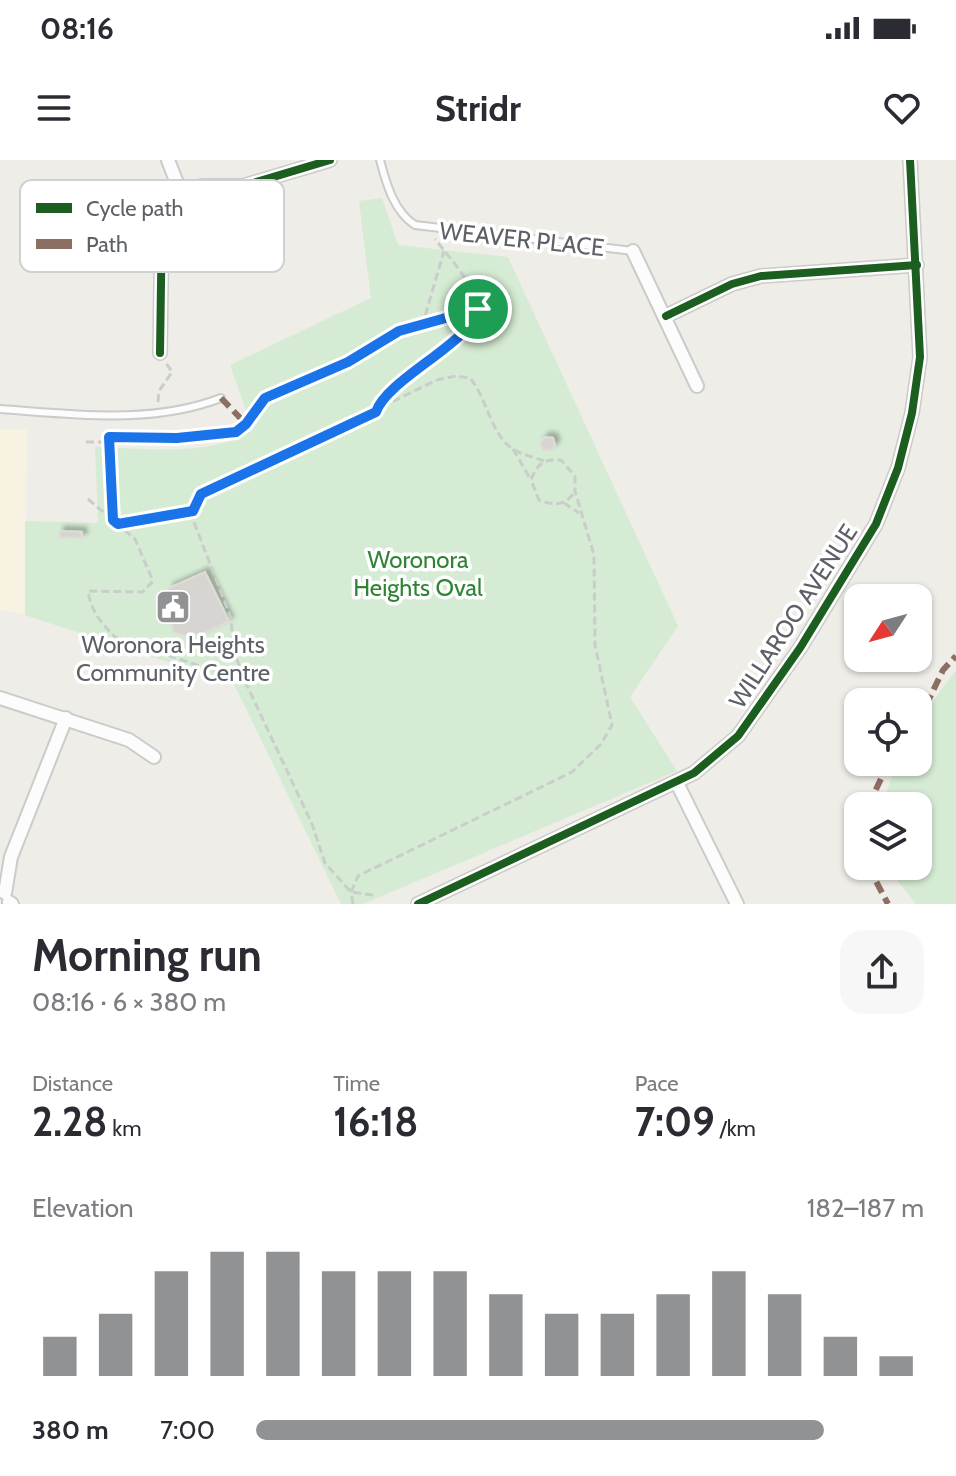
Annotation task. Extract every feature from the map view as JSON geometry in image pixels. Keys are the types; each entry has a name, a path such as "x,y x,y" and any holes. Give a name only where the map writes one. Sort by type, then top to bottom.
{"street":[{"path":"168,160 176,180"},
{"path":"263,180 330,160"},
{"name":"WILLAROO AVENUE","path":"418,904 677,783 720,753 754,716 853,567 876,524 905,442 917,385 920,357 910,160"},
{"name":"WEAVER PLACE","path":"633,251 697,386"},
{"path":"666,316 732,284 761,276 917,265"},
{"path":"160,353 161,272"},
{"path":"0,698 129,740 154,757"},
{"path":"0,873 11,857 66,718"},
{"path":"677,783 737,904"},
{"path":"7,899 11,857"}],"lane":[{"name":"WEAVER PLACE","path":"380,160 385,182 400,211 415,225 633,251"},
{"path":"0,409 158,414 175,413 221,398"}],"path":[{"path":"376,412 396,387 476,318 478,309 470,288 430,229"},
{"path":"423,323 444,251"},
{"path":"113,520 109,437 177,438 236,432 246,424 265,398 348,362 399,331 478,309"},
{"path":"158,414 159,391 172,372 160,353"},
{"path":"353,904 351,892 325,863 312,824 243,677 233,648 231,618 197,532 193,511 201,494 437,380 470,378 481,392 499,433 513,449 531,480 539,500 551,505 564,503 575,491"},
{"path":"86,442 109,442"},
{"path":"513,449 544,461"},
{"path":"351,892 358,876 572,772 601,744 612,725 595,645 594,555 575,491 575,476 569,465 553,459 535,468 531,480"},
{"path":"88,499 135,539 153,581 143,592 88,591 90,607 102,623 115,637 238,679 243,677"},
{"path":"564,503 582,516"},
{"path":"118,524 193,511"},
{"path":"351,892 373,895"}],"shaded area":[{"path":"0,429 27,429 25,615 0,610"}],"green space":[{"name":"Woronora Heights Oval","path":"382,198 398,245 508,257 678,626 630,697 677,771 363,904 341,904 234,684 25,615 25,521 98,523 95,447 197,448 236,439 253,430 230,365 371,298 359,201"},
{"path":"956,670 956,904 916,904 897,880 932,880 932,792 887,792 892,776 932,776 932,702"}],"building":[{"path":"545,437 553,438 555,445 550,450 543,450 540,443"},
{"path":"60,531 82,532 82,538 59,537"},
{"path":"205,572 229,621 194,638 173,632 169,588"}],"marked path":[{"path":"221,398 246,424"},
{"path":"932,693 943,670 956,656"},
{"path":"875,792 882,776"},
{"path":"875,880 888,904"}],"cycle path":[{"path":"263,180 330,160"},
{"path":"418,904 694,773 738,736 800,648 876,524 898,468 912,413 920,357 910,160"},
{"path":"666,316 732,284 761,276 917,265"},
{"path":"160,353 161,272"}],"place":[{"name":"Woronora Heights Community Centre","path":"173,607"}],"route":[{"path":"478,309 476,318 459,336 422,364 404,384 396,387 376,408 376,412 201,494 193,511 118,524 113,520 109,437 177,438 236,432 246,424 265,398 348,362 399,331 478,309"}]}
